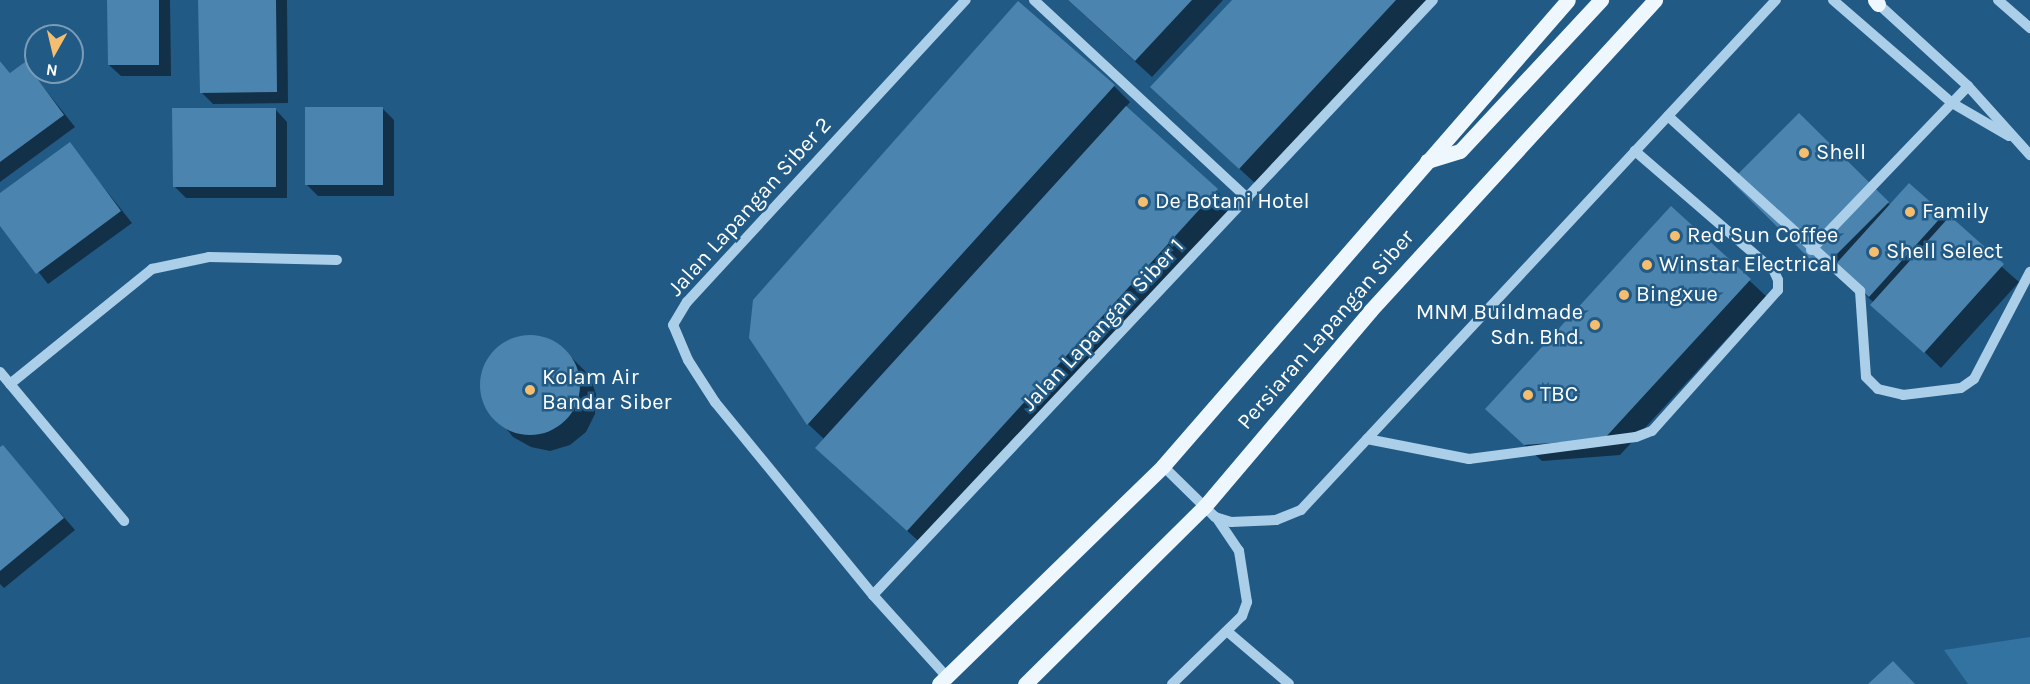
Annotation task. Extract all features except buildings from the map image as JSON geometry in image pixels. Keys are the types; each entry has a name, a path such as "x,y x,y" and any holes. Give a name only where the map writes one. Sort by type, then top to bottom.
{"main road":[{"name":"Persiaran Lapangan Siber","path":"943,680 1163,466 1568,0"},
{"path":"1427,161 1460,151 1601,0"},
{"name":"Persiaran Lapangan Siber","path":"1025,684 1210,512 1370,311 1655,0"},
{"path":"1623,35 1665,0"}],"street":[{"name":"Jalan Lapangan Siber 2","path":"943,680 715,402 688,360 673,325 687,302 966,0"},
{"path":"1034,0 1248,199"},
{"name":"Jalan Lapangan Siber 1","path":"873,595 1433,0"},
{"path":"1210,512 1251,523 1301,510 1776,0"},
{"path":"1833,0 1952,103 2009,136"},
{"path":"1876,1 1968,86 2009,136 2030,155"},
{"path":"2003,2 2030,28"},
{"path":"1811,250 1968,86"},
{"path":"1668,116 1811,250 1860,291 1866,377 1878,389 1903,394 1961,388 1974,379 2030,272"},
{"path":"1367,440 1469,459 1636,437 1652,431 1778,290 1778,280 1774,271 1635,151"},
{"path":"10,384 152,269 208,257 337,260"},
{"path":"0,372 124,521"},
{"path":"1163,466 1210,512 1239,551 1247,602 1242,616 1228,632 1172,684"},
{"path":"1228,632 1289,684"}],"shaded area":[{"path":"2030,637 2030,684 1968,684 1944,650"}],"place":[{"name":"Shell","path":"1804,153"},
{"name":"De Botani Hotel","path":"1143,202"},
{"name":"Family","path":"1910,212"},
{"name":"Red Sun Coffee","path":"1675,236"},
{"name":"Shell Select","path":"1874,252"},
{"name":"Winstar Electrical","path":"1647,265"},
{"name":"Bingxue","path":"1624,295"},
{"name":"MNM Buildmade Sdn. Bhd.","path":"1595,325"},
{"name":"Kolam Air Bandar Siber","path":"530,390"},
{"name":"TBC","path":"1528,395"}]}
